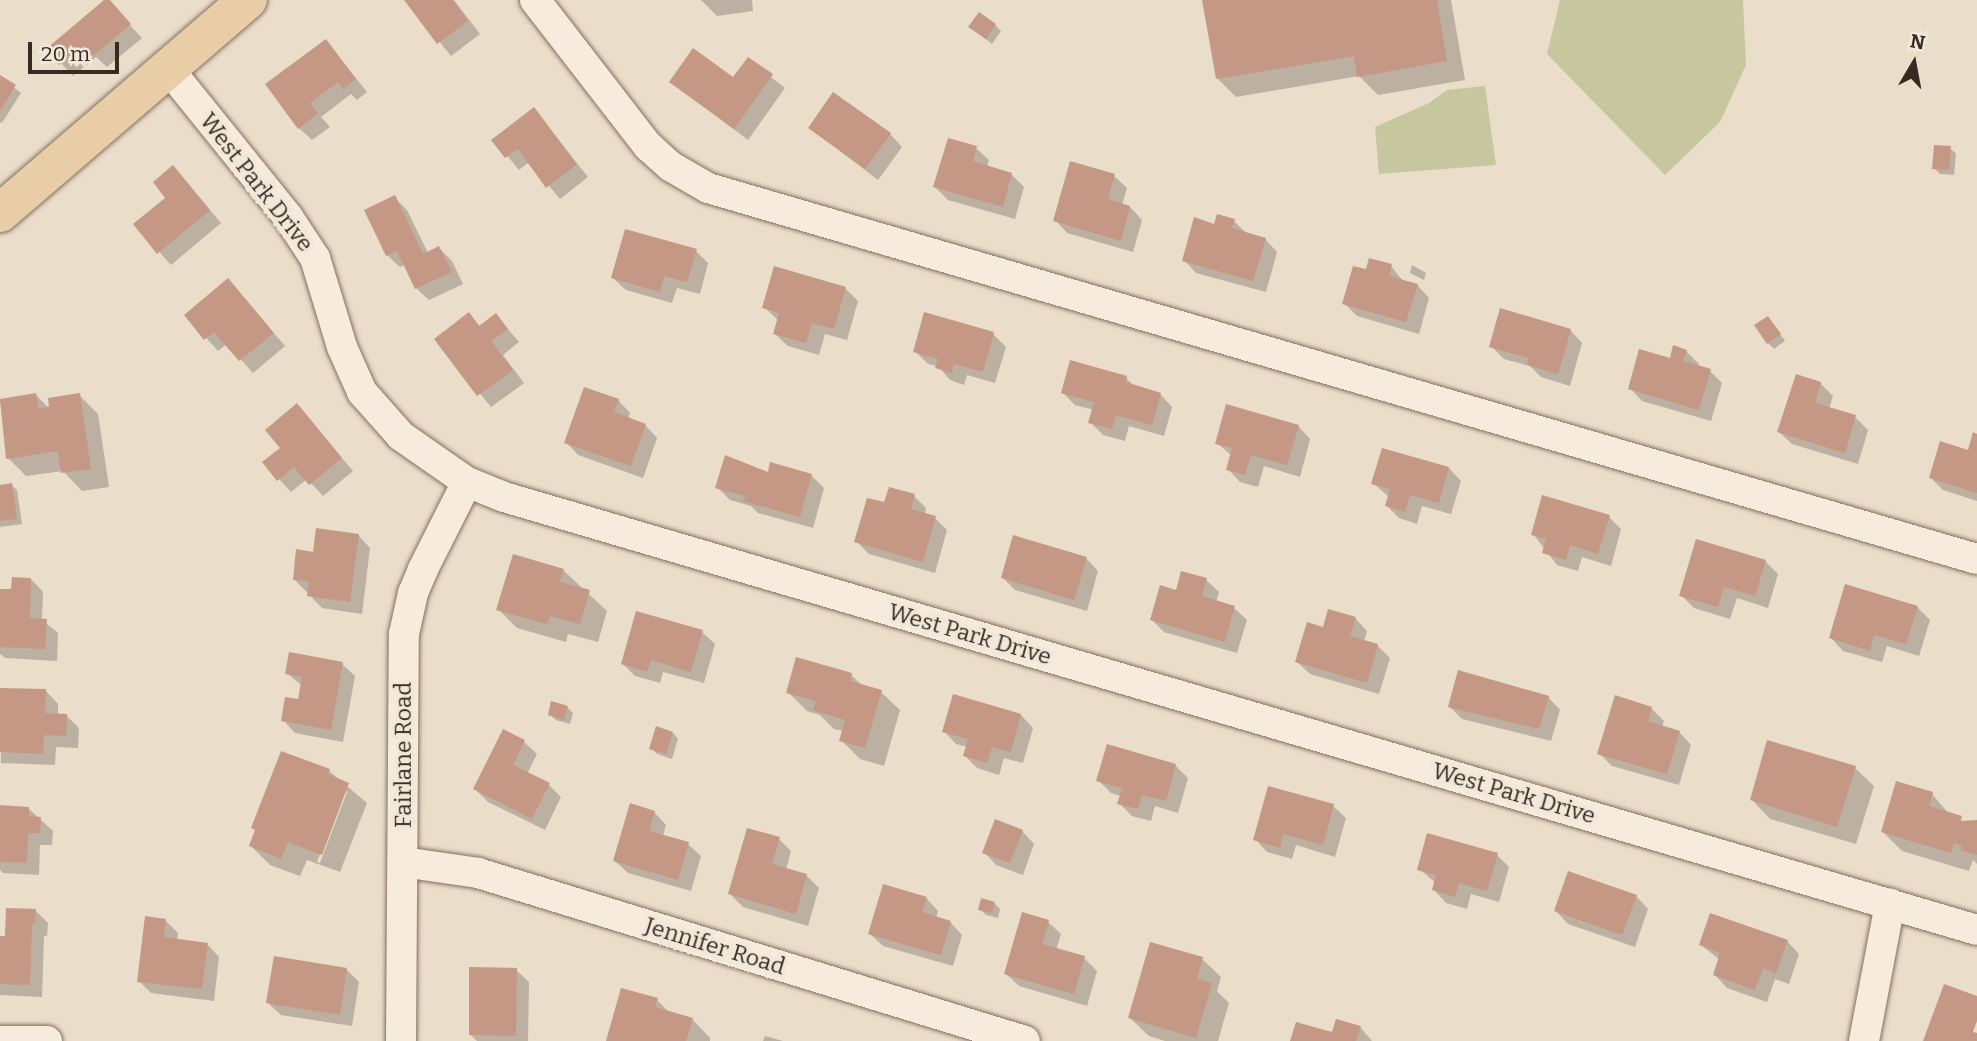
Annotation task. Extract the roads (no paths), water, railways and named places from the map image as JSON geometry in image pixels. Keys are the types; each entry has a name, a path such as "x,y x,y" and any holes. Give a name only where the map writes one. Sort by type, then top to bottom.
{"main road":[{"path":"0,213 248,0"}],"street":[{"path":"535,0 648,146 670,166 708,188 1977,559"},
{"name":"West Park Drive","path":"167,67 288,217 312,251 322,272 342,347 362,392 401,436 467,482 504,497 1977,930"},
{"name":"Fairlane Road","path":"401,1041 404,634 418,581 467,482"},
{"name":"Jennifer Road","path":"403,862 478,873 1025,1041"},
{"path":"1864,1041 1890,903"},
{"path":"0,1041 47,1041"}]}
